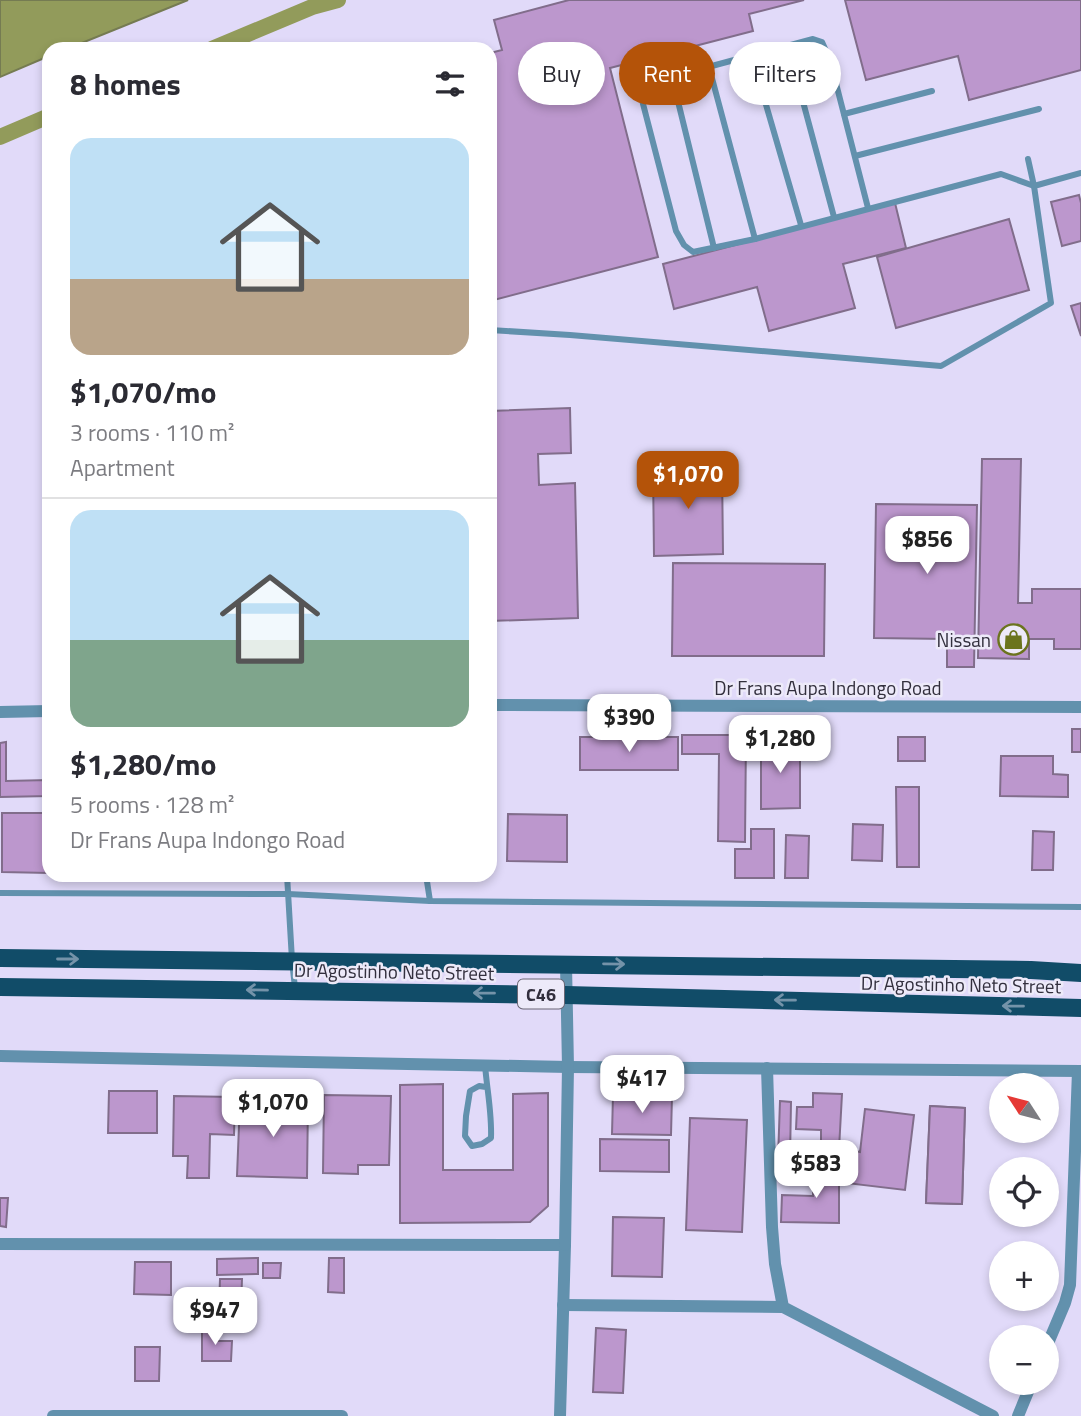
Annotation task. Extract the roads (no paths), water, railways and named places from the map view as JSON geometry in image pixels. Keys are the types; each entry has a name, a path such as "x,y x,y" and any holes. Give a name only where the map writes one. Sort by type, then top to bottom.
{"main road":[{"name":"Dr Agostinho Neto Street","path":"0,958 1031,970 1081,973"},
{"name":"Dr Agostinho Neto Street","path":"0,987 566,995 1081,1008"}],"street":[{"name":"Dr Frans Aupa Indongo Road","path":"497,705 1081,707"},
{"path":"0,712 42,711"},
{"path":"560,1416 568,1067 566,964"},
{"path":"0,1056 568,1067 1080,1071 1070,1286 1056,1325"},
{"path":"767,1068 772,1227 783,1307"},
{"path":"0,1244 565,1245"},
{"path":"563,1305 783,1307 993,1416"},
{"path":"1018,1416 1027,1395"},
{"path":"53,1416 342,1416"}],"lane":[{"path":"802,42 813,39 822,42"},
{"path":"715,89 755,239"},
{"path":"844,114 932,91"},
{"path":"841,102 868,208"},
{"path":"643,105 676,231 684,246 693,252 755,239 1001,174 1034,186 1081,173"},
{"path":"679,105 713,248"},
{"path":"766,105 801,225"},
{"path":"804,105 834,217"},
{"path":"855,156 1039,109"},
{"path":"497,330 941,366 1051,303 1028,159"},
{"path":"287,882 296,991"},
{"path":"427,882 430,901"},
{"path":"0,893 288,894 430,901 1081,907"},
{"path":"485,1065 492,1119 491,1138 472,1146 465,1136 470,1091 479,1086 486,1087"}],"waterway":[{"path":"229,42 312,7 338,0"},
{"path":"0,137 42,119"}],"place":[{"name":"Nissan","path":"1014,639"}]}
